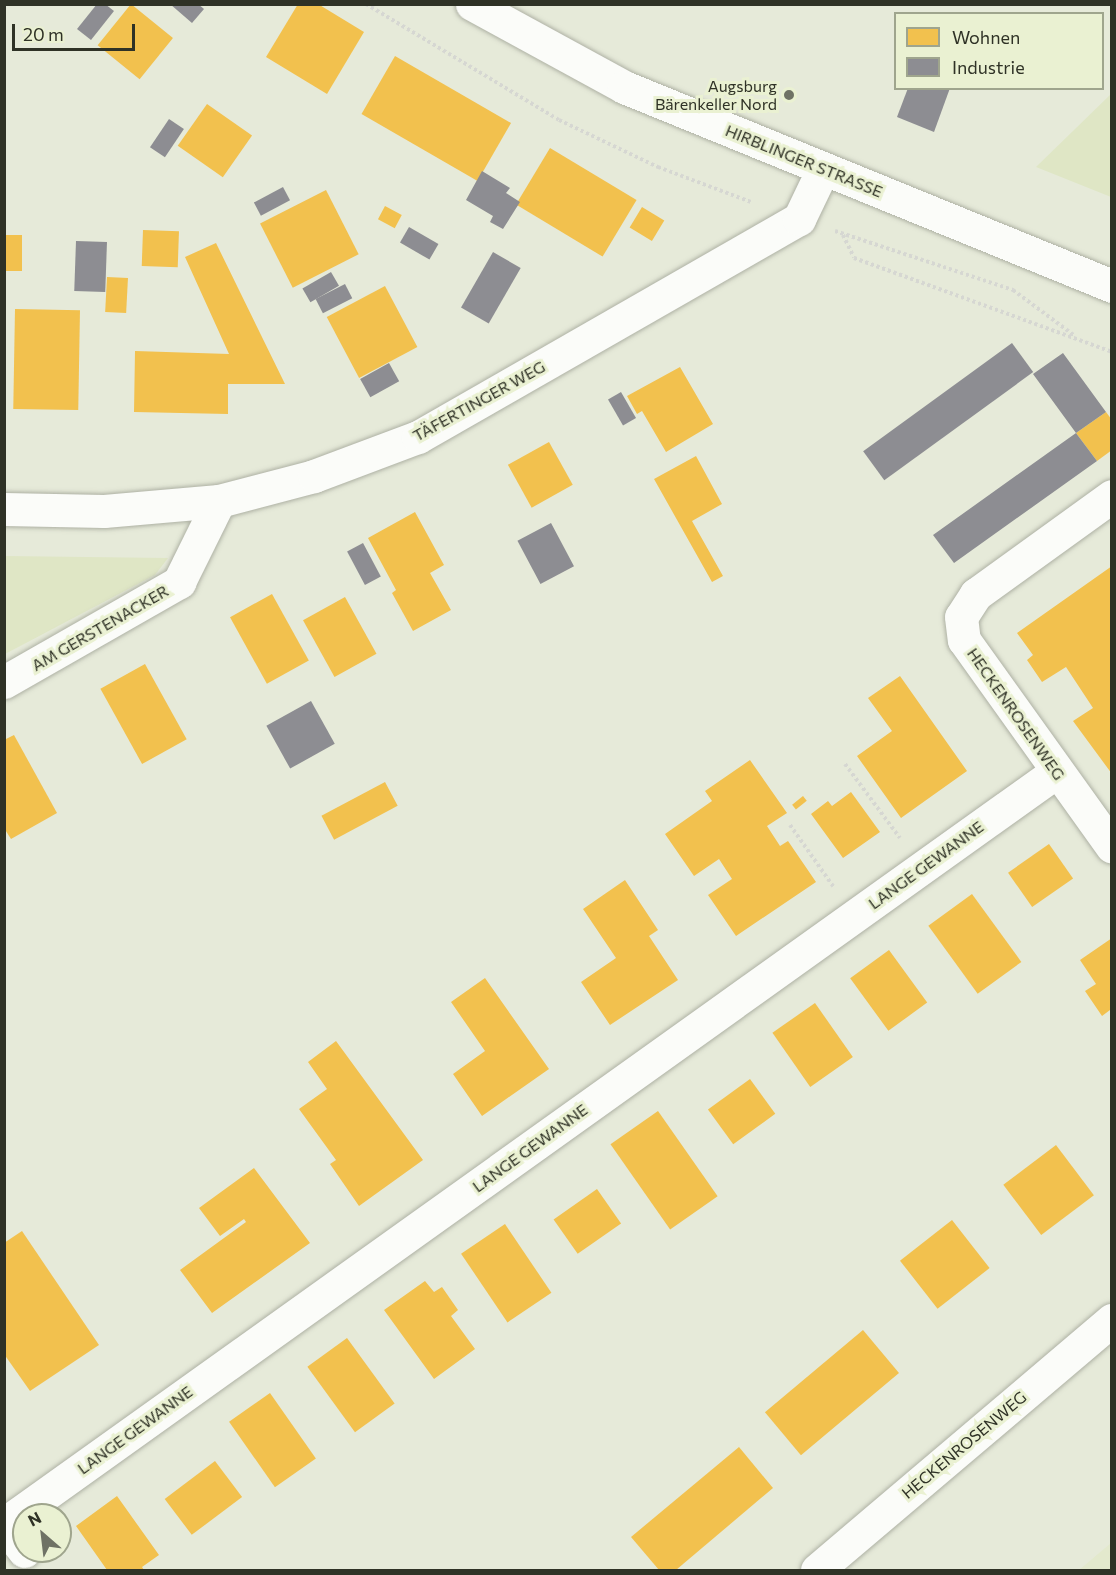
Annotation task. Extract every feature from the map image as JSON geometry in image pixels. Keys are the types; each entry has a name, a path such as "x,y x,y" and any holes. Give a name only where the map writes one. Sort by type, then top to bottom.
{"street":[{"name":"HIRBLINGER STRASSE","path":"472,4 624,87 1112,286"},
{"path":"799,219 823,170"},
{"name":"TÄFERTINGER WEG","path":"4,510 104,511 219,501 314,476 418,437 799,219"},
{"name":"HECKENROSENWEG","path":"1112,496 976,594 961,617 964,640 1056,772 1112,847"},
{"name":"AM GERSTENACKER","path":"4,682 179,582 219,501"},
{"name":"LANGE GEWANNE","path":"4,1525 1056,772"},
{"name":"HECKENROSENWEG","path":"817,1570 1112,1320"}],"path":[{"path":"366,4 559,120 658,167 799,219"},
{"path":"1075,336 1013,290 843,234 854,258 1075,336 1112,352"},
{"path":"845,765 922,868"},
{"path":"790,825 855,916"}],"shaded area":[{"path":"1111,94 1111,197 1036,167"},
{"path":"5,556 168,558 155,575 5,654"},
{"path":"1111,1543 1111,1570 1079,1570"}],"building: Wohnen":[{"path":"131,4 173,38 140,79 98,45"},
{"path":"298,4 318,4 364,32 327,94 266,57"},
{"path":"395,56 511,123 478,181 362,114"},
{"path":"207,104 252,136 223,177 178,146"},
{"path":"550,148 637,200 603,257 516,205"},
{"path":"326,190 359,254 293,288 260,224"},
{"path":"385,206 402,215 395,228 378,219"},
{"path":"642,207 664,220 652,241 630,228"},
{"path":"143,230 179,231 178,267 142,266"},
{"path":"4,235 22,235 22,271 4,271"},
{"path":"216,243 285,384 228,384 228,414 134,412 135,351 229,354 185,257"},
{"path":"107,277 128,278 126,313 105,312"},
{"path":"385,286 417,347 359,378 327,317"},
{"path":"15,309 80,310 78,410 13,409"},
{"path":"680,367 713,424 666,452 642,411 637,414 627,396"},
{"path":"1106,412 1112,420 1112,450 1097,461 1076,433"},
{"path":"549,442 573,485 532,508 508,465"},
{"path":"696,456 722,504 692,521 723,576 712,582 654,479"},
{"path":"415,512 444,565 430,573 451,610 413,631 392,593 396,590 368,538"},
{"path":"1112,566 1112,774 1073,721 1093,708 1066,667 1042,682 1027,660 1033,655 1017,633"},
{"path":"272,594 309,660 267,684 230,617"},
{"path":"345,597 377,654 335,677 303,620"},
{"path":"145,664 187,739 142,764 100,689"},
{"path":"900,676 967,771 901,818 857,756 892,731 868,698"},
{"path":"14,735 57,813 11,839 4,828 4,740"},
{"path":"750,760 787,813 767,826 780,846 788,841 816,882 736,936 708,895 732,879 719,859 694,876 665,834 712,801 705,791"},
{"path":"385,782 398,806 334,840 321,816"},
{"path":"851,792 880,832 843,858 811,814 828,801 832,806"},
{"path":"803,796 807,801 796,809 792,805"},
{"path":"1049,844 1073,878 1032,907 1008,873"},
{"path":"625,880 658,930 649,936 678,980 610,1025 581,982 616,958 583,909"},
{"path":"972,894 1021,962 978,994 928,926"},
{"path":"1112,938 1112,1013 1110,1010 1102,1016 1085,991 1096,984 1080,960"},
{"path":"889,950 927,1003 888,1031 850,978"},
{"path":"485,978 549,1069 482,1116 453,1074 485,1051 451,1002"},
{"path":"815,1003 853,1057 810,1087 772,1033"},
{"path":"336,1041 423,1160 359,1206 330,1164 336,1160 299,1109 327,1089 308,1062"},
{"path":"750,1079 775,1114 733,1144 708,1110"},
{"path":"658,1111 718,1196 670,1229 610,1144"},
{"path":"1056,1145 1094,1195 1041,1235 1003,1185"},
{"path":"254,1168 310,1243 212,1313 180,1270 246,1222 244,1219 220,1236 199,1208"},
{"path":"597,1189 621,1223 578,1254 554,1219"},
{"path":"952,1220 990,1268 938,1309 900,1261"},
{"path":"505,1224 551,1293 507,1322 461,1254"},
{"path":"22,1231 99,1345 30,1391 4,1354 4,1243"},
{"path":"425,1281 434,1292 442,1287 458,1310 451,1316 475,1349 434,1379 384,1310"},
{"path":"863,1330 899,1373 801,1455 765,1412"},
{"path":"347,1338 395,1404 355,1432 307,1367"},
{"path":"270,1393 316,1459 275,1487 229,1422"},
{"path":"739,1447 773,1488 676,1570 659,1570 631,1537"},
{"path":"215,1461 242,1497 192,1535 165,1499"},
{"path":"117,1496 159,1555 142,1567 144,1570 107,1570 76,1526"}],"building: Industrie":[{"path":"97,4 105,4 114,11 91,40 77,29"},
{"path":"170,4 198,4 204,9 192,23"},
{"path":"907,90 949,90 934,132 897,117"},
{"path":"169,119 184,129 165,157 150,147"},
{"path":"482,171 510,188 506,193 520,202 503,229 490,222 493,216 466,200"},
{"path":"283,187 290,200 261,216 254,202"},
{"path":"409,227 438,244 429,260 400,243"},
{"path":"76,241 107,242 105,292 74,291"},
{"path":"493,252 521,268 489,323 461,307"},
{"path":"331,272 339,286 310,302 302,288"},
{"path":"345,284 352,298 323,313 316,299"},
{"path":"1012,343 1033,372 884,480 863,451"},
{"path":"1063,353 1106,412 1076,433 1033,374"},
{"path":"389,363 399,381 370,397 360,379"},
{"path":"621,392 636,418 623,425 608,399"},
{"path":"1076,433 1097,461 954,563 933,535"},
{"path":"551,523 574,566 540,584 517,541"},
{"path":"363,543 381,577 365,585 347,551"},
{"path":"311,701 335,744 290,769 266,726"}],"place":[{"name":"Augsburg Bärenkeller Nord","path":"789,95"}]}
